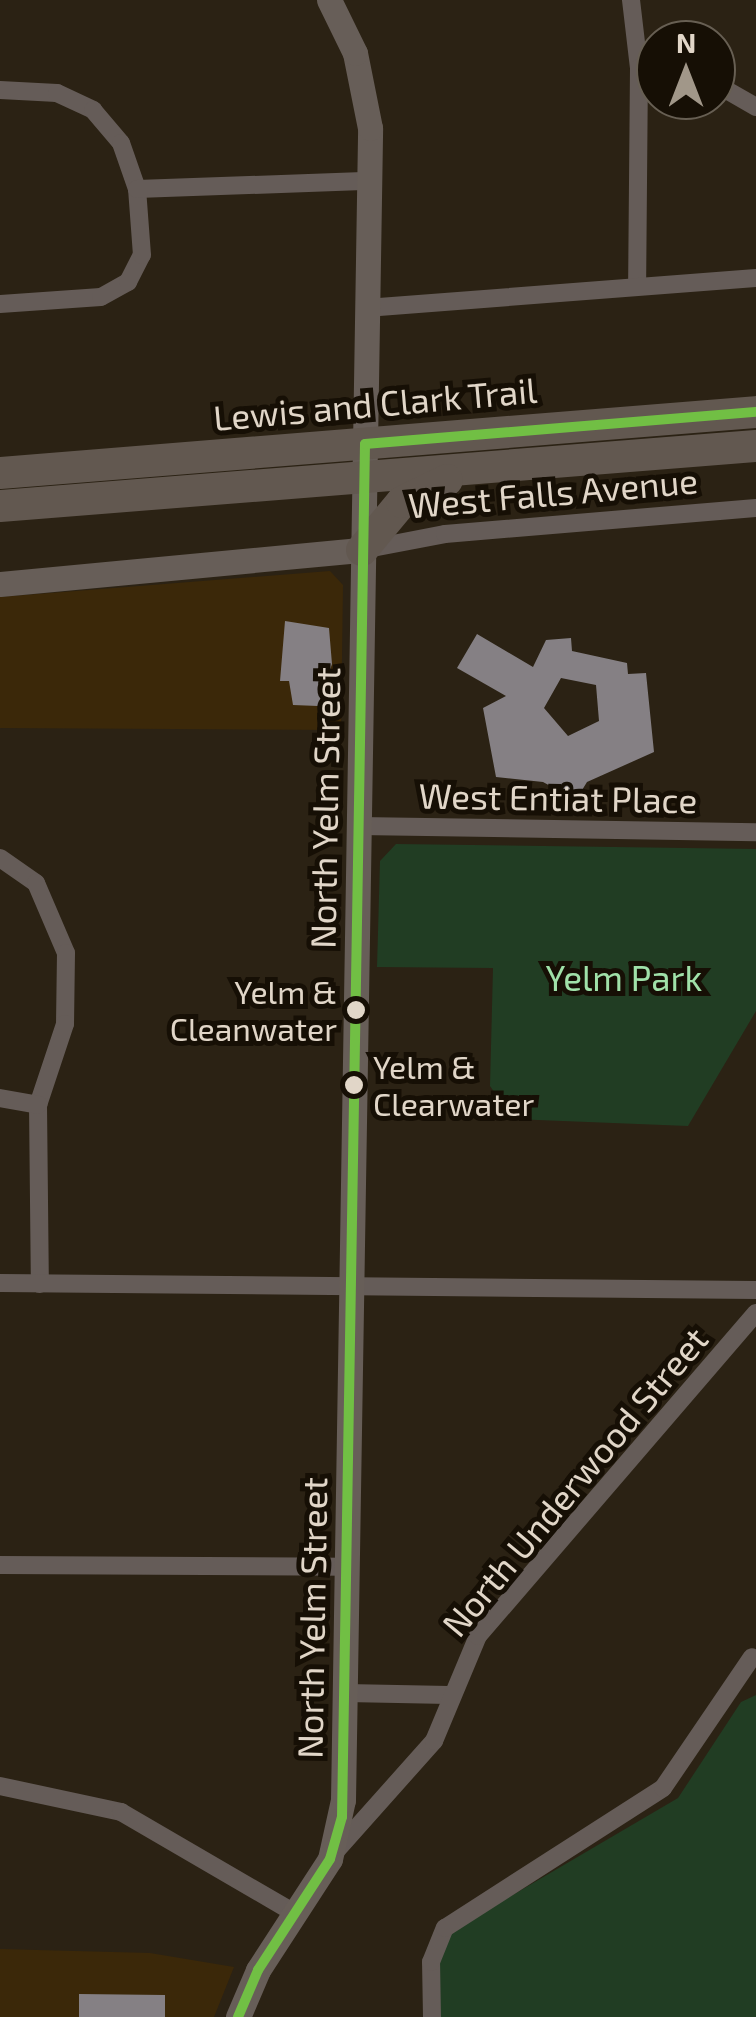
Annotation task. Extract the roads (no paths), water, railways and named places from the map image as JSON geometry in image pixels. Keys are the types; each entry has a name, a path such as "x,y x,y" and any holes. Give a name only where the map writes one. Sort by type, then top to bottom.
{"highway":[{"name":"Lewis and Clark Trail","path":"0,473 756,412"},
{"name":"Lewis and Clark Trail","path":"0,506 756,446"},
{"path":"362,550 409,496 474,468"}],"street":[{"name":"North Yelm Street","path":"238,2017 330,1859 342,1817 370,181 364,83 329,0"},
{"path":"631,0 636,38"},
{"path":"0,90 57,93 93,110 121,143 138,189 142,255 128,282 100,297 0,304"},
{"path":"636,120 637,286"},
{"path":"138,189 370,181"},
{"path":"366,308 756,278"},
{"name":"West Falls Avenue","path":"0,584 362,550 435,535 756,508"},
{"name":"West Entiat Place","path":"360,826 756,832"},
{"path":"0,858 36,883 66,953 65,1024 38,1105 40,1284"},
{"path":"0,1098 38,1105"},
{"path":"0,1283 756,1290"},
{"name":"North Underwood Street","path":"330,1859 434,1742 449,1695 478,1636 756,1314"},
{"path":"0,1565 347,1567"},
{"path":"432,2017 431,1962 445,1928 653,1796 752,1657"},
{"path":"346,1693 449,1695"},
{"path":"0,1786 121,1812 296,1914"}],"place":[{"name":"Yelm & Cleanwater","path":"356,1010"},
{"name":"Yelm & Clearwater","path":"354,1085"}],"park label":[{"name":"Yelm Park","path":"624,977"}]}
